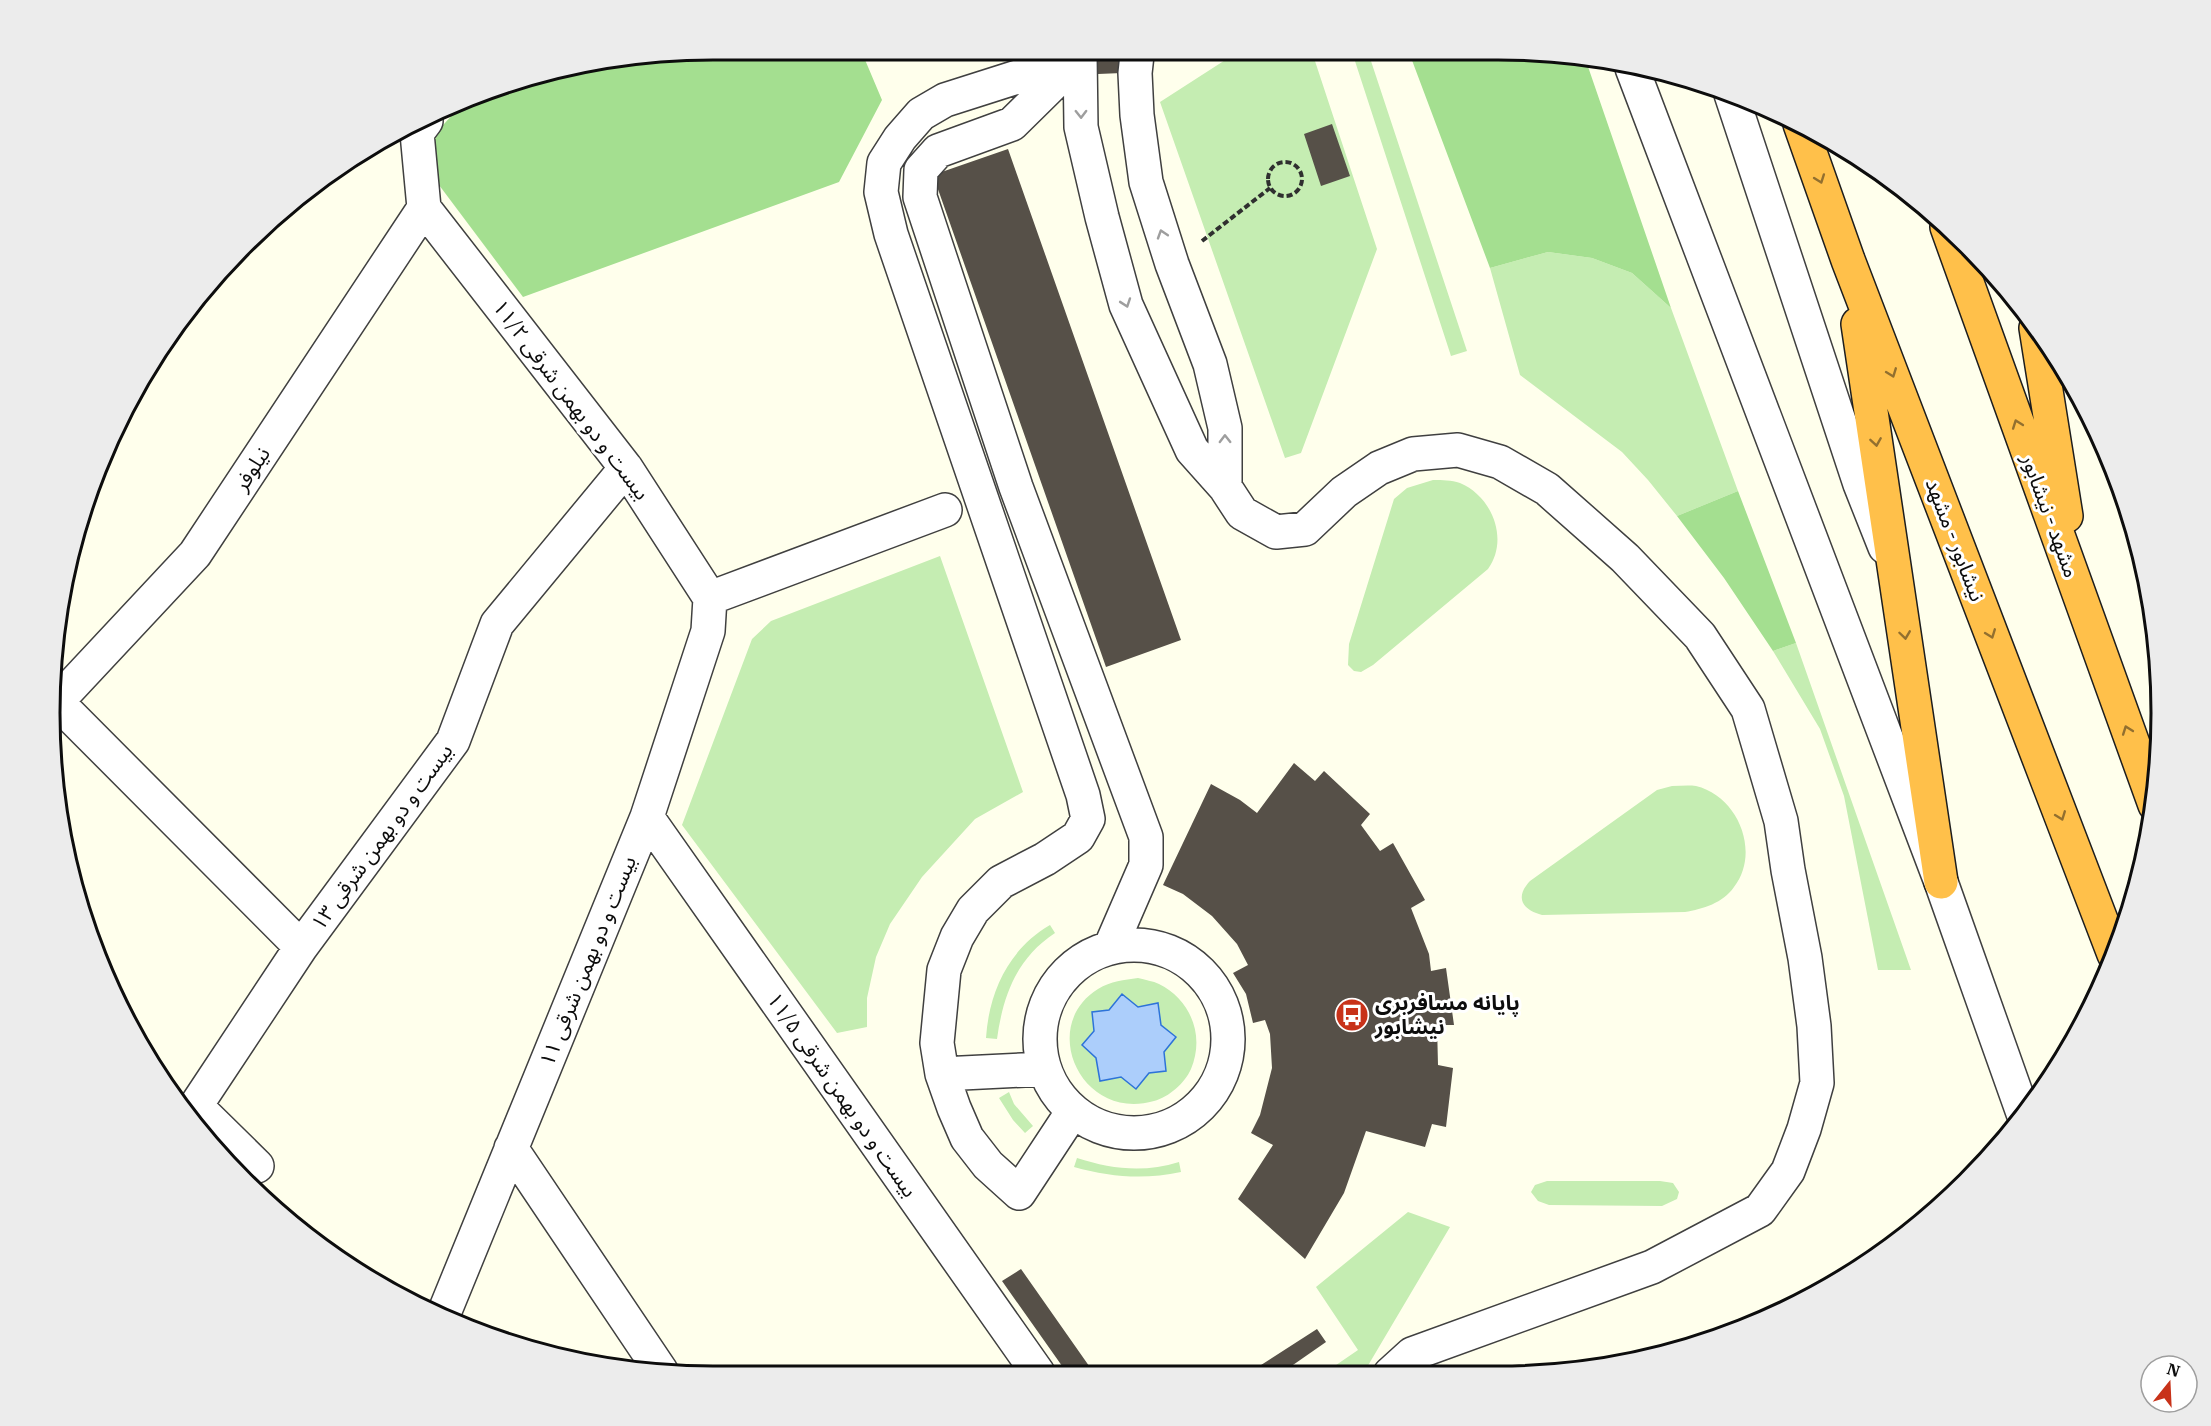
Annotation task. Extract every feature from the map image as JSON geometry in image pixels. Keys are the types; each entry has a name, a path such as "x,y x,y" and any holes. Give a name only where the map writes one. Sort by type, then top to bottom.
{"highway":[{"name":"نیشابور - مشهد","path":"1804,136 1848,260 2109,941"},
{"name":"مشهد - نیشابور","path":"1953,245 2147,783"},
{"path":"1848,260 1941,882"},
{"path":"2039,347 2079,598"}],"street":[{"path":"1068,60 945,100 921,114 900,138 884,163 881,192 891,234 1083,795 1088,819 1078,837 1046,859 1001,882 973,910 957,937 944,970 939,1010 937,1043 942,1074 967,1138 988,1165 1019,1192 1073,1111"},
{"path":"1076,60 1012,124 938,151 921,170 920,196 1016,487 1146,837 1146,865 1110,948"},
{"path":"1080,60 1082,127 1101,217 1126,305 1192,450 1225,487 1242,513 1276,532 1305,529 1344,492 1379,468 1413,454 1458,450 1500,462 1547,489 1625,558 1700,636 1748,709 1782,822 1808,981 1814,1026 1817,1083 1804,1129 1788,1171 1760,1210 1652,1267 1412,1354 1399,1366"},
{"path":"1136,60 1137,115 1146,182 1172,264 1210,364 1224,428 1225,487"},
{"path":"1635,75 1941,882 2021,1104"},
{"path":"1735,105 1860,484 1896,576"},
{"path":"420,129 417,133 424,208"},
{"name":"بیست و دو بهمن شرقی ۱۱/۲","path":"424,208 626,468 710,597"},
{"name":"نیلوفر","path":"60,698 195,554 424,208"},
{"name":"بیست و دو بهمن شرقی ۱۳","path":"194,1110 301,947 453,741 497,624 626,468"},
{"path":"710,597 945,510"},
{"name":"بیست و دو بهمن شرقی ۱۱","path":"446,1309 647,818 708,631 710,597"},
{"path":"60,711 301,947"},
{"name":"بیست و دو بهمن شرقی ۱۱/۵","path":"647,818 1033,1366"},
{"path":"1140,945 1169,952 1194,967 1214,989 1225,1016 1228,1046 1221,1075 1206,1100 1184,1119 1157,1131 1127,1134 1098,1127 1073,1111 1056,1092 1044,1069 1039,1038 1049,999 1059,981 1082,961 1110,948 1140,945"},
{"path":"942,1074 1044,1069"},
{"path":"200,1117 257,1166"},
{"path":"511,1148 656,1363"}],"path":[{"path":"1287,163 1300,172 1301,184 1289,196 1278,195 1270,188 1269,173 1276,165 1287,163"},
{"path":"1172,264 1270,188"}],"green space":[{"path":"865,60 882,100 839,182 523,297 436,181 434,135 453,115 544,82 628,66 670,61"},
{"path":"1225,60 1315,60 1377,249 1301,453 1285,458 1160,102"},
{"path":"1355,60 1371,60 1467,351 1451,356"},
{"path":"1412,60 1541,61 1588,67 1671,308 1632,273 1592,258 1548,252 1490,268"},
{"path":"1548,252 1592,258 1632,273 1671,308 1738,491 1677,516 1622,452 1520,375 1490,268"},
{"path":"1433,480 1460,483 1481,498 1489,509 1497,533 1494,558 1488,569 1373,665 1361,672 1354,671 1348,665 1349,644 1394,499 1407,488"},
{"path":"1738,491 1796,643 1773,651 1724,578 1677,516"},
{"path":"940,556 1023,792 975,819 922,877 890,924 876,957 867,998 867,1027 837,1033 682,825 752,639 771,621"},
{"path":"1796,643 1911,970 1878,970 1844,796 1820,729 1773,651"},
{"path":"1672,786 1696,786 1711,792 1734,813 1745,842 1745,858 1742,873 1729,893 1706,907 1685,912 1542,915 1526,907 1522,893 1530,881 1657,790"},
{"path":"1050,925 1055,933 1031,954 1014,979 1003,1007 997,1039 986,1038 992,1004 1004,973 1023,946"},
{"path":"1138,978 1157,983 1170,991 1187,1009 1195,1032 1195,1057 1191,1069 1176,1089 1154,1101 1128,1104 1106,1098 1088,1085 1076,1067 1070,1046 1071,1025 1080,1005 1098,989 1118,981","holes":["1122,995 1137,1007 1082,1045"]},
{"path":"1009,1092 1014,1104 1033,1126 1025,1133 1013,1120 999,1098"},
{"path":"1077,1158 1102,1165 1128,1168 1153,1168 1179,1162 1181,1172 1140,1177 1114,1175 1074,1167"},
{"path":"1547,1181 1660,1181 1673,1183 1679,1192 1677,1199 1662,1206 1549,1205 1538,1201 1531,1192 1535,1185"},
{"path":"1408,1212 1450,1227 1368,1366 1335,1366 1358,1350 1316,1287"}],"water":[{"path":"1122,994 1138,1007 1158,1003 1161,1025 1176,1037 1164,1052 1166,1071 1149,1073 1136,1089 1121,1077 1100,1081 1096,1058 1082,1045 1094,1031 1092,1012 1109,1010"}],"building":[{"path":"1097,60 1121,60 1122,73 1098,74"},
{"path":"1332,124 1350,176 1321,186 1304,134"},
{"path":"1008,149 1181,640 1106,667 933,175"},
{"name":"پایانه مسافربری نیشابور","path":"1294,763 1315,781 1324,771 1370,814 1361,825 1380,851 1393,843 1425,900 1411,908 1429,954 1431,971 1446,968 1454,1025 1437,1025 1438,1065 1453,1068 1446,1127 1432,1124 1425,1147 1366,1131 1344,1193 1305,1259 1238,1199 1273,1145 1251,1133 1260,1115 1272,1068 1270,1034 1265,1020 1253,1023 1246,994 1233,973 1248,965 1237,944 1212,916 1183,894 1163,885 1211,784 1240,800 1257,813"},
{"path":"1021,1269 1089,1366 1062,1366 1002,1281"},
{"path":"1317,1329 1326,1342 1292,1366 1259,1366"}],"place":[{"name":"پایانه مسافربری نیشابور","path":"1352,1015"}]}
